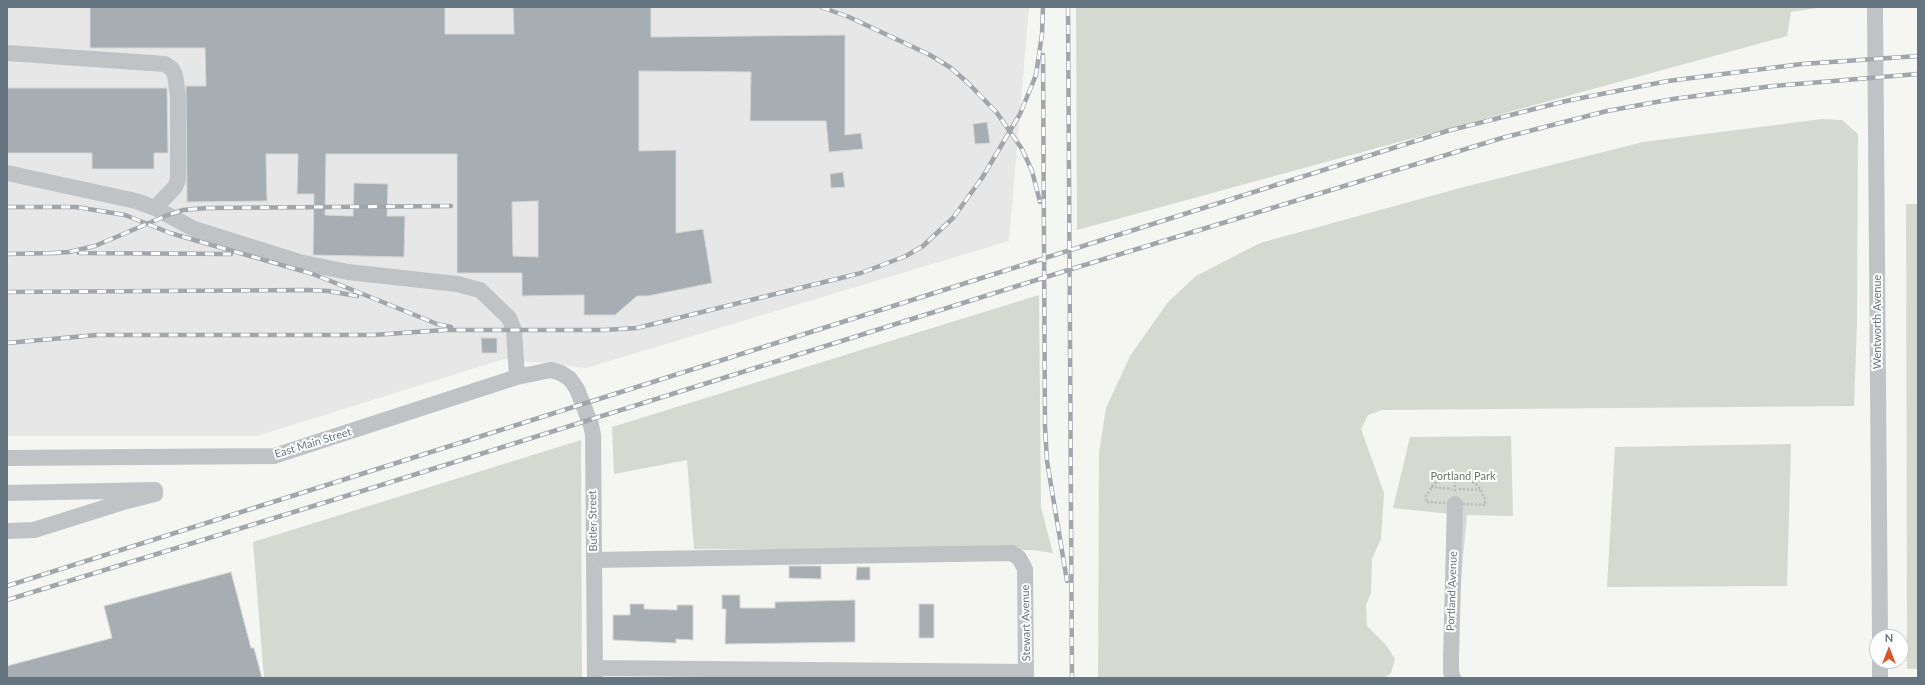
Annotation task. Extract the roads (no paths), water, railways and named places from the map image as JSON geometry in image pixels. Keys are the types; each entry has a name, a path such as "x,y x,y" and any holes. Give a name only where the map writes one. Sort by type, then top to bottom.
{"street":[{"name":"Wentworth Avenue","path":"1875,7 1880,629"},
{"path":"7,53 165,64 172,69 176,75 178,96 178,180 175,187 155,208"},
{"path":"7,173 136,201 155,208 194,229 299,262 348,272 457,284 480,290 509,318 514,330 517,377"},
{"name":"East Main Street","path":"7,458 274,456 517,377 551,370 561,373"},
{"name":"Butler Street","path":"561,373 570,379 577,389 591,425 596,673"},
{"path":"7,493 154,490 155,492 155,494 123,502 34,530 7,531"},
{"name":"Portland Avenue","path":"1453,678 1451,659 1455,504"},
{"name":"Stewart Avenue","path":"594,560 1012,553 1018,558 1025,569 1026,675"},
{"path":"596,673 1026,675"}],"railway":[{"path":"821,7 849,17 930,55 951,68 968,83 997,113 1022,149 1032,171 1040,202"},
{"path":"7,343 97,335 373,335 445,330 604,330 637,328 861,273 906,256 923,246 953,218 982,178 1020,114 1036,75 1042,34 1043,7"},
{"path":"1068,7 1072,678"},
{"path":"1043,55 1045,427 1047,461 1067,581"},
{"path":"7,586 1447,131 1566,101 1668,81 1802,64 1918,56"},
{"path":"7,600 359,492 1078,267 1502,138 1607,111 1673,99 1773,86 1918,74"},
{"path":"52,253 69,252 95,246 183,210 207,208 451,206"},
{"path":"7,207 76,207 125,215 170,233 313,274 437,324 451,327"},
{"path":"7,254 57,253"},
{"path":"79,253 231,254"},
{"path":"7,292 307,290 328,291 357,296"}],"park label":[{"name":"Portland Park","path":"1463,476"}]}
